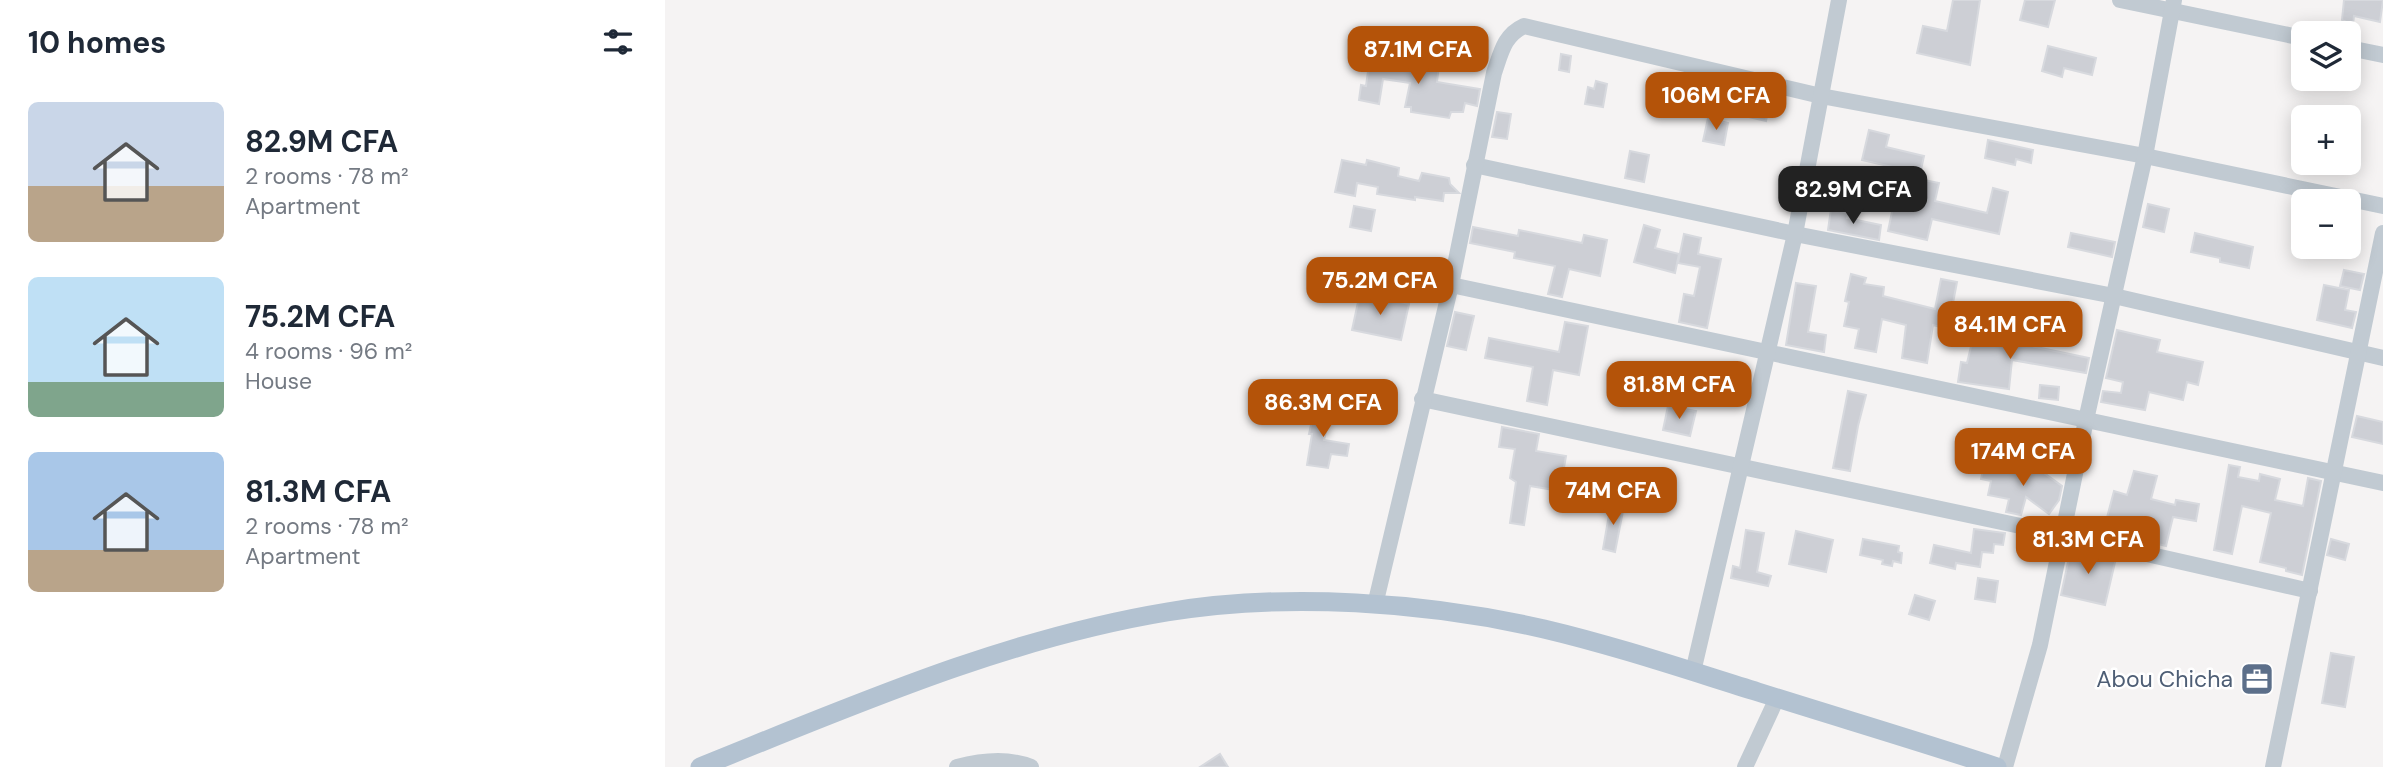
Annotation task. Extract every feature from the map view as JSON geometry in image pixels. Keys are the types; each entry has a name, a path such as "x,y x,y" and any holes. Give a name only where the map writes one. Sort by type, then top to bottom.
{"main road":[{"path":"699,767 920,680 1017,646 1099,625 1170,611 1302,602 1436,610 1546,630 1693,672 1997,767"}],"street":[{"path":"1693,672 1795,234 1839,0"},
{"path":"2120,0 2173,5 2291,35"},
{"path":"2005,767 2040,645 2086,420 2145,156 2173,5"},
{"path":"1375,605 1451,285 1494,73 1511,32 1524,26 1821,96 2145,156 2383,206"},
{"path":"2361,50 2383,55"},
{"path":"1474,165 1795,234 2114,296 2383,358"},
{"path":"2273,767 2383,233"},
{"path":"1451,285 2383,483"},
{"path":"1422,399 2063,535 2310,591"},
{"path":"1745,767 1777,698"},
{"path":"957,767 995,761 1022,763 1031,767"}],"building":[{"path":"1953,0 1980,0 1970,65 1917,53 1923,26 1947,31"},
{"path":"2025,0 2055,0 2048,27 2020,20"},
{"path":"2344,0 2383,0 2380,22 2354,16 2353,21 2342,20"},
{"path":"2048,46 2096,58 2092,75 2064,68 2062,77 2042,71"},
{"path":"1462,47 1487,50 1484,67 1460,64"},
{"path":"1403,50 1422,52 1421,61 1439,65 1437,82 1480,89 1477,106 1465,103 1463,112 1451,112 1449,118 1411,112 1411,107 1405,107 1410,83 1383,79 1379,104 1359,100 1361,85 1366,86 1370,57 1402,62"},
{"path":"1561,54 1571,56 1569,72 1559,70"},
{"path":"1678,76 1695,80 1691,96 1675,92"},
{"path":"1596,81 1607,84 1603,107 1585,104 1588,87 1594,89"},
{"path":"1741,89 1771,96 1766,121 1736,114"},
{"path":"1497,112 1511,114 1507,139 1492,137"},
{"path":"1708,118 1728,123 1724,145 1703,141"},
{"path":"1869,130 1889,135 1886,147 1924,156 1919,179 1939,183 1935,201 1987,213 1993,188 2008,192 1999,234 1932,219 1927,240 1888,231 1901,169 1862,160"},
{"path":"1988,140 2033,150 2031,163 2016,159 2015,165 1985,158"},
{"path":"1630,151 1649,155 1644,182 1625,178"},
{"path":"1342,160 1366,165 1367,160 1399,168 1398,176 1419,181 1422,173 1449,178 1450,184 1459,193 1444,193 1443,201 1415,197 1415,200 1377,194 1378,187 1357,183 1355,196 1335,192"},
{"path":"2148,204 2169,209 2164,232 2143,227"},
{"path":"1354,206 1375,210 1371,231 1350,227"},
{"path":"1831,209 1848,213 1847,218 1881,225 1879,240 1828,230"},
{"path":"1644,225 1660,230 1655,248 1679,254 1675,273 1634,262"},
{"path":"1473,227 1518,236 1519,230 1582,243 1584,235 1607,240 1600,276 1569,269 1562,297 1548,294 1555,266 1514,258 1515,252 1470,243"},
{"path":"2071,233 2115,242 2112,257 2068,247"},
{"path":"2195,233 2253,247 2249,268 2191,252"},
{"path":"1684,234 1701,238 1698,254 1721,259 1707,328 1679,322 1684,294 1694,296 1700,267 1678,263"},
{"path":"2344,270 2364,274 2360,290 2340,286"},
{"path":"1851,274 1866,278 1864,284 1884,287 1883,296 1935,309 1941,279 1957,282 1948,329 1933,325 1927,363 1902,358 1906,325 1882,319 1876,352 1855,348 1859,329 1844,326 1849,302 1845,301"},
{"path":"1796,283 1816,286 1808,332 1826,335 1824,352 1786,345"},
{"path":"2324,285 2349,290 2345,310 2356,312 2352,328 2317,320"},
{"path":"1360,293 1409,304 1401,340 1352,330"},
{"path":"1455,312 1474,316 1466,350 1447,346"},
{"path":"1565,322 1588,326 1579,375 1553,370 1547,405 1527,401 1533,367 1485,358 1489,338 1559,352"},
{"path":"2117,330 2160,340 2157,352 2203,362 2198,385 2187,382 2183,400 2149,392 2145,410 2101,402 2103,391 2121,393 2123,382 2106,378"},
{"path":"1974,334 2089,358 2086,373 2012,360 2009,389 1958,382 1961,362 1967,363"},
{"path":"2040,385 2059,387 2058,400 2039,398"},
{"path":"1848,391 1866,395 1850,471 1833,468"},
{"path":"1316,402 1332,406 1324,440 1349,444 1347,456 1331,454 1328,468 1307,465 1312,434 1309,434"},
{"path":"1668,406 1696,411 1690,436 1663,430"},
{"path":"2357,416 2383,422 2383,444 2352,437"},
{"path":"1502,427 1539,434 1536,451 1566,456 1560,491 1530,486 1524,525 1510,523 1516,482 1510,478 1515,449 1499,447"},
{"path":"1984,465 2026,473 2027,470 2044,473 2062,486 2059,500 2049,514 2026,497 2021,515 2006,512 2009,499 1988,495 1991,481 1981,479"},
{"path":"2229,465 2240,467 2238,477 2259,481 2260,474 2280,479 2275,500 2303,506 2308,478 2321,481 2302,575 2260,562 2271,513 2242,506 2232,554 2214,550"},
{"path":"2134,471 2157,476 2151,499 2175,505 2176,500 2199,504 2196,521 2173,517 2166,546 2150,542 2152,534 2132,529 2131,534 2105,525 2114,491 2127,495"},
{"path":"1611,503 1624,506 1615,552 1603,549"},
{"path":"1974,529 2005,533 2003,545 1994,544 1993,553 1982,552 1980,567 1956,563 1955,569 1930,563 1934,545 1971,553"},
{"path":"1746,530 1764,533 1757,572 1771,576 1768,586 1731,578 1733,566 1740,568"},
{"path":"1796,531 1833,540 1826,572 1789,564"},
{"path":"1863,539 1899,546 1898,552 1902,553 1901,563 1893,561 1892,566 1882,564 1883,560 1860,555"},
{"path":"2331,539 2349,544 2345,560 2327,555"},
{"path":"2028,540 2050,545 2047,557 2026,552"},
{"path":"2071,548 2116,558 2105,605 2061,595"},
{"path":"1978,578 1998,581 1995,602 1975,599"},
{"path":"1915,595 1935,601 1929,620 1909,614"},
{"path":"2331,653 2354,657 2345,707 2322,703"},
{"path":"1220,754 1228,767 1200,767"}],"place":[{"name":"Abou Chicha","path":"2257,679"}]}
